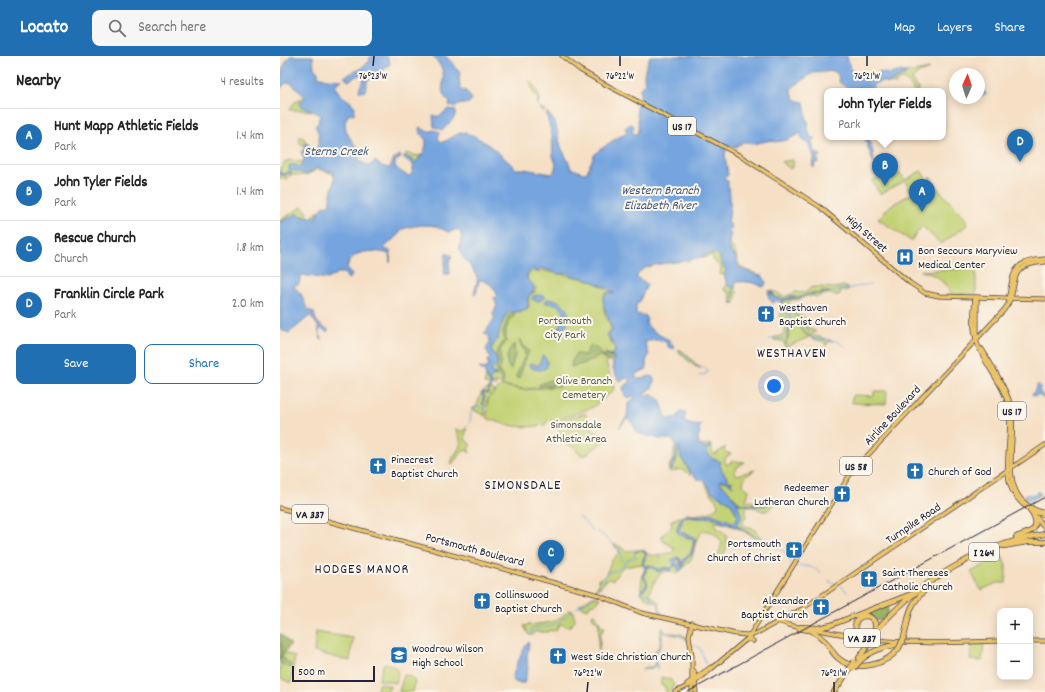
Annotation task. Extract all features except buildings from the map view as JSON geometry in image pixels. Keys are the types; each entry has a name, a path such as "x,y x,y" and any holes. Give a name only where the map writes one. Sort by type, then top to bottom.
{"highway":[{"path":"1032,512 1045,528"},
{"path":"984,552 1033,530 1036,524 1032,512"},
{"name":"I 264","path":"838,692 874,635 930,585 959,564 984,552 1015,540 1045,535"},
{"name":"I 264","path":"930,585 975,559 1004,546 1045,535"},
{"path":"1004,546 1028,542 1045,542"},
{"path":"801,627 818,628 831,625 925,589"},
{"path":"812,631 825,641 839,659 853,665 869,665 879,663 890,657 899,646 904,637 911,608 925,589"},
{"path":"865,638 858,634 855,628 857,621 860,618 868,616 874,620 876,626 874,635"},
{"path":"857,661 877,649 899,646"},
{"name":"I 264","path":"834,692 853,668"}],"main road":[{"name":"High Street","path":"560,56 587,74 729,150 822,208 919,289 933,295 1045,298"},
{"name":"US 58","path":"1011,290 1016,275 1022,268 1031,263 1045,261"},
{"path":"1011,290 1013,295 1017,298 1006,307 1006,301 1001,297 1006,295 1011,290"},
{"name":"Airline Boulevard","path":"674,692 693,681 745,640 783,582 849,473 1006,307 1010,298 1011,290"},
{"name":"US 17","path":"976,297 974,332 976,339 1006,399 1010,413 1010,482 1013,492 1019,501 1032,512 1044,513"},
{"name":"US 17","path":"976,297 976,339 1010,403 1012,416 1012,460 1010,469 1012,480 1017,494 1028,506 1044,513"},
{"path":"999,385 1002,393 1000,397"},
{"name":"Turnpike Road","path":"778,623 836,587 1045,445"},
{"path":"1012,460 1015,463 1023,460"},
{"name":"Portsmouth Boulevard","path":"280,507 598,593 640,610 667,618 738,633 750,634 778,623 812,631 899,646 923,642"},
{"name":"Turnpike Road","path":"778,623 791,615"},
{"path":"784,619 782,622 788,625"},
{"path":"692,623 693,691"},
{"name":"Portsmouth Boulevard","path":"692,623 742,635 755,634 778,623 888,641 997,641"},
{"path":"742,635 745,640 750,639 753,641"},
{"path":"1033,641 1045,641"},
{"path":"681,688 688,688 693,691"}],"green space":[{"path":"930,69 919,73 912,79 916,88 912,88 906,80 901,79 896,84 882,81 889,82 905,75 901,73 905,74"},
{"path":"530,81 535,87 539,96 540,101 539,99 538,105 543,110 546,110 544,112 537,104 538,99 534,94"},
{"path":"305,97 300,103 304,108 314,111 290,110 297,100"},
{"path":"299,137 304,138 314,149 305,146 306,148 303,154 304,157 301,152 305,147 300,143"},
{"path":"406,153 418,156 422,155 415,163 413,160 405,156"},
{"path":"288,160 304,161 300,168 294,165 289,172 283,174 280,172 280,168 282,168 284,163"},
{"path":"792,160 794,162 791,169 781,162"},
{"path":"317,167 326,171 333,171 334,176 331,173 317,169 305,175 291,174 287,180 280,178 280,174 285,176 286,174 291,173 292,170 304,171"},
{"path":"921,171 926,180 910,190 905,181 880,194 872,181 878,178 893,177 900,173 905,180"},
{"path":"930,176 939,190 965,218 967,225 941,244 922,226 911,241 878,219 890,206 927,185"},
{"path":"302,207 307,211 308,218 297,214 280,222 280,220"},
{"path":"320,211 317,215 311,218"},
{"path":"729,245 734,249 741,267 759,276 762,275 766,282 764,287 750,282 736,282 735,289 737,291 735,303 732,304 729,292 724,290 726,286 725,277 724,275 720,274 721,268 713,260 713,254 707,257 699,258 712,252 731,256"},
{"path":"976,268 976,294 951,294 943,282 931,274 921,271"},
{"name":"Portsmouth City Park","path":"542,270 586,279 613,293 608,292 603,298 605,316 611,328 607,335 615,351 610,356 602,358 605,359 614,388 613,391 593,407 553,422 549,419 545,425 522,427 508,425 487,418 488,398 501,386 524,390 561,386 525,389 502,386 501,383 499,384 495,382 496,386 484,384 486,376 488,378 495,356 490,348 494,346 493,345 497,339 506,313 524,311 529,307 530,295 534,293 536,288 527,279 527,275 533,271 538,273"},
{"path":"843,286 849,288 848,290 842,290 840,294 835,296 828,294 816,297 812,295 811,297 806,296 798,300 791,300 788,305 782,305 783,301 797,298 791,296 786,299 775,298 772,296 771,292 773,292 769,291 772,290 784,297 796,292 805,293 813,287 835,288"},
{"path":"780,309 785,309 787,313 792,313 803,317 808,328 816,332 811,336 812,338 803,330 800,322 797,321 790,327 785,345 783,341 773,340 774,337 779,337 785,332 786,325 789,321 787,318 780,319 779,315 782,313 780,312"},
{"path":"515,314 506,329 506,342 500,350 501,366 499,371 504,379 503,384 496,370 498,363 496,353 504,341 503,331 509,315"},
{"path":"798,322 801,330 809,337 784,348 790,330"},
{"path":"816,336 833,341 828,342 826,346 824,341 812,338"},
{"path":"519,339 522,345 529,351 519,378 517,379 516,376 525,355"},
{"path":"514,344 515,355 511,369 507,364 507,358"},
{"path":"591,345 600,351 602,355 614,357 613,360 608,362 603,356 600,356 586,363 571,367 572,361 576,354 586,355 586,352"},
{"path":"679,349 701,368 698,368 692,364 679,353"},
{"path":"555,379 556,382 552,385 538,385"},
{"path":"489,388 495,391 486,402 485,416 472,409 477,406 481,393"},
{"path":"874,391 887,391 886,404 852,403 853,395 874,396"},
{"name":"Simonsdale Athletic Area","path":"585,413 591,427 605,440 585,456 578,453 575,448 561,441 557,424"},
{"path":"455,429 462,431 465,429 467,430 465,439 471,445 468,449 470,453 466,450 462,452 452,464 453,458 460,444 460,440"},
{"path":"675,444 680,446 680,453 691,475 686,471 681,470 669,471 668,468 673,458"},
{"path":"708,444 712,445 714,455 726,447 724,450 725,452 731,454 725,458 727,465 733,461 745,462 736,468 735,473 737,475 755,470 746,476 743,483 743,486 749,490 746,501 758,502 762,504 773,501 776,498 777,499 777,503 766,511 755,507 746,508 746,518 741,525 753,528 762,539 768,540 773,545 767,546 762,544 736,525 742,517 737,503 742,504 739,503 722,485 721,480 731,483 720,468 719,462 713,460 707,452 711,446 710,445 705,448 701,446"},
{"path":"706,482 712,492 731,503 738,516 736,521 732,522 709,514 699,517 691,515 709,513 718,506 716,499 706,485"},
{"path":"684,516 680,520 677,530 685,537 694,539 691,553 682,563 681,567 682,562 680,558 678,558 681,562 677,565 677,568 683,569 676,574 669,571 661,573 654,582 649,594 659,603 662,614 660,613 658,603 640,593 643,573 645,570 645,567 641,565 624,566 613,580 608,579 597,590 595,590 599,584 598,579 601,579 605,575 611,561 619,553 619,550 614,546 614,544 621,547 625,551 644,550 651,555 659,554 661,555 659,557 661,558 664,554 672,553 675,548 663,541 661,538 672,526 671,520","holes":["673,558 678,558 676,565 670,571 665,569 660,571 647,567 644,576 648,585 642,591 647,583 643,576 646,569 645,566 650,565 660,570 666,567 671,568 674,565"]},
{"path":"686,516 693,518 712,517 735,526 743,531 729,525 715,522 717,528 726,534 726,542 728,544 723,556 714,558 719,553 722,543 718,537 708,531 703,532 698,537 691,559 683,568 685,561 692,554 696,540 679,529 683,519"},
{"path":"1002,556 1006,566 1006,583 997,583 981,590 971,572"},
{"path":"593,596 600,598 595,604 590,605 588,609 579,605"},
{"path":"888,606 888,615 878,621 868,614 871,615 873,610"},
{"path":"569,610 573,611 575,621 570,626 567,627 562,624 553,631 534,632 533,635 529,635 524,626 553,621 564,615"},
{"path":"593,614 596,615 601,626 605,627 600,635 599,651 599,627 597,621 592,617"},
{"path":"661,627 667,633 663,631 661,646 655,655 658,671 656,665 652,668 642,670 656,664 653,654 660,646"},
{"path":"316,632 353,638 350,661 314,652"},
{"path":"280,633 291,645 281,657 291,664 291,668 280,663 280,656 282,654"},
{"path":"667,633 683,635 688,638 688,641 682,636"},
{"path":"280,634 290,645 283,652 295,657 291,683 280,678"},
{"path":"972,643 984,643 982,661 970,660"},
{"path":"384,663 395,667 398,675 396,683 379,680"},
{"path":"404,675 410,676 414,679 415,683 413,692 399,692"},
{"path":"661,677 671,680 674,685 672,691 666,692 665,686 661,685"},
{"path":"379,683 390,686 388,691 376,692"}],"water":[{"name":"Western Branch Elizabeth River","path":"290,56 313,56 314,68 318,72 318,76 327,79 342,80 335,86 339,93 355,107 354,114 349,114 345,124 350,138 361,150 361,154 358,159 369,166 375,161 381,166 390,168 393,160 400,155 401,158 395,161 395,166 408,176 411,175 413,171 413,165 403,157 405,156 413,160 415,163 426,147 426,140 420,133 420,127 428,132 434,130 440,132 438,138 443,142 460,133 466,133 490,146 516,169 552,174 556,164 553,156 552,135 547,112 555,122 561,147 570,168 584,173 587,172 594,155 618,137 624,135 627,131 625,128 630,124 634,127 632,131 634,134 637,134 638,124 636,106 640,101 640,88 645,83 644,72 650,56 847,56 852,73 860,73 867,78 880,72 889,74 901,71 909,72 907,74 901,73 906,76 900,77 891,82 881,82 876,84 873,88 846,88 839,82 838,75 834,71 813,73 791,89 793,95 798,101 804,102 808,121 808,130 811,138 816,138 812,142 814,150 821,155 817,156 819,162 815,163 814,168 812,166 814,156 809,145 802,140 801,133 787,140 774,142 772,140 752,144 749,142 743,142 736,147 727,146 725,155 728,175 724,178 728,181 730,192 728,224 730,224 732,228 727,231 731,234 729,240 730,252 735,255 736,261 740,268 759,276 762,275 766,282 764,287 750,282 736,282 734,286 732,304 733,288 727,285 724,274 726,271 721,264 719,255 714,253 686,261 647,267 638,274 637,278 647,285 636,305 636,314 646,316 646,323 649,327 673,344 675,348 668,347 667,343 661,340 645,341 649,355 646,361 647,369 635,376 638,379 650,376 653,377 655,382 650,390 644,393 644,395 652,395 660,400 667,419 677,417 682,410 683,413 686,412 684,422 695,425 701,424 699,429 700,434 698,436 699,445 705,448 711,446 707,452 713,459 720,461 722,469 730,482 733,481 731,483 733,486 726,481 720,480 720,483 728,490 736,501 741,504 737,503 742,517 736,525 754,536 735,526 721,522 712,517 693,518 686,516 683,519 679,529 696,539 692,554 685,561 681,570 678,570 677,568 677,565 680,562 678,558 675,566 670,571 665,569 658,572 651,567 647,567 644,576 647,583 643,576 645,567 643,565 650,565 659,570 661,568 671,568 674,564 671,561 673,558 674,559 677,557 681,559 681,567 684,559 691,553 694,540 677,532 680,520 685,515 687,514 699,517 712,514 732,522 736,521 738,517 731,503 712,492 705,481 698,479 692,474 681,458 679,445 676,461 671,470 670,468 676,455 675,442 670,439 659,439 637,433 633,424 627,418 619,428 627,416 628,404 635,398 633,396 628,398 625,396 623,387 630,382 630,379 627,378 619,381 613,369 614,356 607,355 605,353 610,355 616,351 608,335 609,332 612,331 612,328 603,303 603,298 605,295 608,293 615,294 608,288 587,279 572,276 567,273 557,274 541,268 538,272 534,271 534,268 527,274 527,279 534,286 533,292 528,298 528,307 521,311 507,313 500,329 498,339 493,345 494,346 491,347 491,350 496,357 497,364 491,371 493,374 496,373 496,377 494,374 492,378 489,379 493,384 491,385 488,394 483,393 485,397 483,400 484,405 482,404 482,399 484,398 482,393 483,392 488,393 490,383 484,372 479,368 485,369 489,366 487,360 490,358 486,349 490,343 488,335 484,334 494,320 493,313 497,306 494,298 497,296 492,286 481,280 479,281 476,294 474,294 477,277 462,256 459,245 461,235 458,229 450,232 435,226 427,225 403,229 385,247 385,250 389,250 391,252 390,263 389,254 370,251 358,254 349,262 347,269 352,275 348,279 344,273 338,273 328,279 301,275 298,285 296,284 294,287 301,294 307,308 314,312 318,323 328,329 328,331 327,332 319,328 319,331 318,326 311,315 289,333 280,330 280,222 297,214 312,218 316,217 324,206 330,204 330,196 334,184 334,175 333,171 326,171 317,167 311,172 305,174 292,170 291,173 286,174 285,176 280,174 280,172 283,174 289,172 289,165 300,167 304,159 302,153 306,148 303,144 305,143 313,148 314,151 317,147 319,135 315,126 318,123 320,115 312,110 301,107 299,104 305,97 291,83 286,83 280,89 282,71"},
{"path":"369,56 387,56 390,63 383,71 367,81 367,87 364,92 359,91 363,76 359,75 348,81 344,77 361,68 370,61"},
{"path":"433,56 446,56 454,64 454,67 460,72 459,79 461,90 466,91 472,99 469,103 455,107 449,106 450,102 446,99 442,89 442,70"},
{"path":"448,109 456,110 453,119 443,130 434,127 433,116 440,116"},
{"path":"865,140 869,140 873,152 874,164"},
{"path":"446,253 452,256 449,262 450,274 444,274"},
{"path":"768,291 773,292 775,297 771,292 771,295 775,298 780,297 781,299 786,299 791,296 799,298 790,298 789,300 783,301 782,305 779,300 772,303 772,300 769,299"},
{"path":"537,295 546,297 539,301 532,299 533,296"},
{"path":"547,299 557,300 567,308 568,320 563,335 555,335 564,316 564,311 556,304 546,303 545,301"},
{"path":"542,356 544,356 547,361 547,367 543,370 538,370 530,367 529,364 532,363 539,366"},
{"path":"1038,384 1041,387 1039,390 1045,400 1039,395 1032,395"},
{"path":"1038,491 1040,495 1029,501 1024,498 1025,495 1036,494"},
{"name":"Western Branch Elizabeth River","path":"741,504 761,506 749,506"},
{"path":"642,550 647,553 643,565 643,558 646,554"},
{"name":"Western Branch Elizabeth River","path":"647,583 646,588 641,591"},
{"path":"528,642 528,669 524,683 517,683 512,680 518,661"}],"waterway":[{"path":"830,292 870,284"},
{"path":"781,309 781,312 787,315 793,313 806,327 811,338 836,341 845,346"},
{"path":"769,339 780,339 785,336 790,327 790,314"},
{"path":"678,349 698,367 705,368 708,371 707,373 699,376"},
{"path":"473,409 477,406 482,408 485,406 484,405"},
{"path":"469,424 471,412"},
{"path":"579,516 593,531"},
{"path":"596,531 612,543"},
{"path":"754,536 763,541 768,541 778,548"},
{"path":"614,544 620,549 621,560 624,563"},
{"path":"781,550 787,553 791,564"},
{"path":"596,590 603,583 606,574 618,569 633,557 635,558 634,553"},
{"path":"795,566 806,566 813,568"},
{"path":"815,569 820,572"},
{"path":"829,580 830,582 837,584"},
{"path":"841,585 847,592"},
{"path":"641,591 649,595 652,601 658,603 661,613"},
{"path":"576,608 594,596"},
{"path":"530,635 532,629 551,626 572,611"},
{"path":"662,627 666,633 682,635 688,640"},
{"path":"642,669 652,667 656,664 655,655 661,644 663,630"},
{"path":"694,645 700,648 706,664"},
{"path":"656,664 658,671"}],"railway":[{"path":"688,692 1045,497"}],"place":[{"name":"Franklin Circle Park","path":"1020,162"},
{"name":"John Tyler Fields","path":"885,186"},
{"name":"Hunt Mapp Athletic Fields","path":"922,212"},
{"name":"Bon Secours Maryview Medical Center","path":"905,257"},
{"name":"Westhaven Baptist Church","path":"766,314"},
{"name":"Pinecrest Baptist Church","path":"378,466"},
{"name":"Church of God","path":"915,471"},
{"name":"Redeemer Lutheran Church","path":"842,494"},
{"name":"Portsmouth Church of Christ","path":"794,550"},
{"name":"Rescue Church","path":"551,573"},
{"name":"Saint Thereses Catholic Church","path":"869,579"},
{"name":"Collinswood Baptist Church","path":"482,601"},
{"name":"Alexander Baptist Church","path":"821,607"},
{"name":"Woodrow Wilson High School","path":"399,655"},
{"name":"West Side Christian Church","path":"558,656"}],"district":[{"name":"WESTHAVEN","path":"792,352"},
{"name":"SIMONSDALE","path":"523,484"},
{"name":"HODGES MANOR","path":"362,568"}],"water label":[{"name":"Sterns Creek","path":"336,150"}],"park label":[{"name":"Olive Branch Cemetery","path":"584,387"}]}
